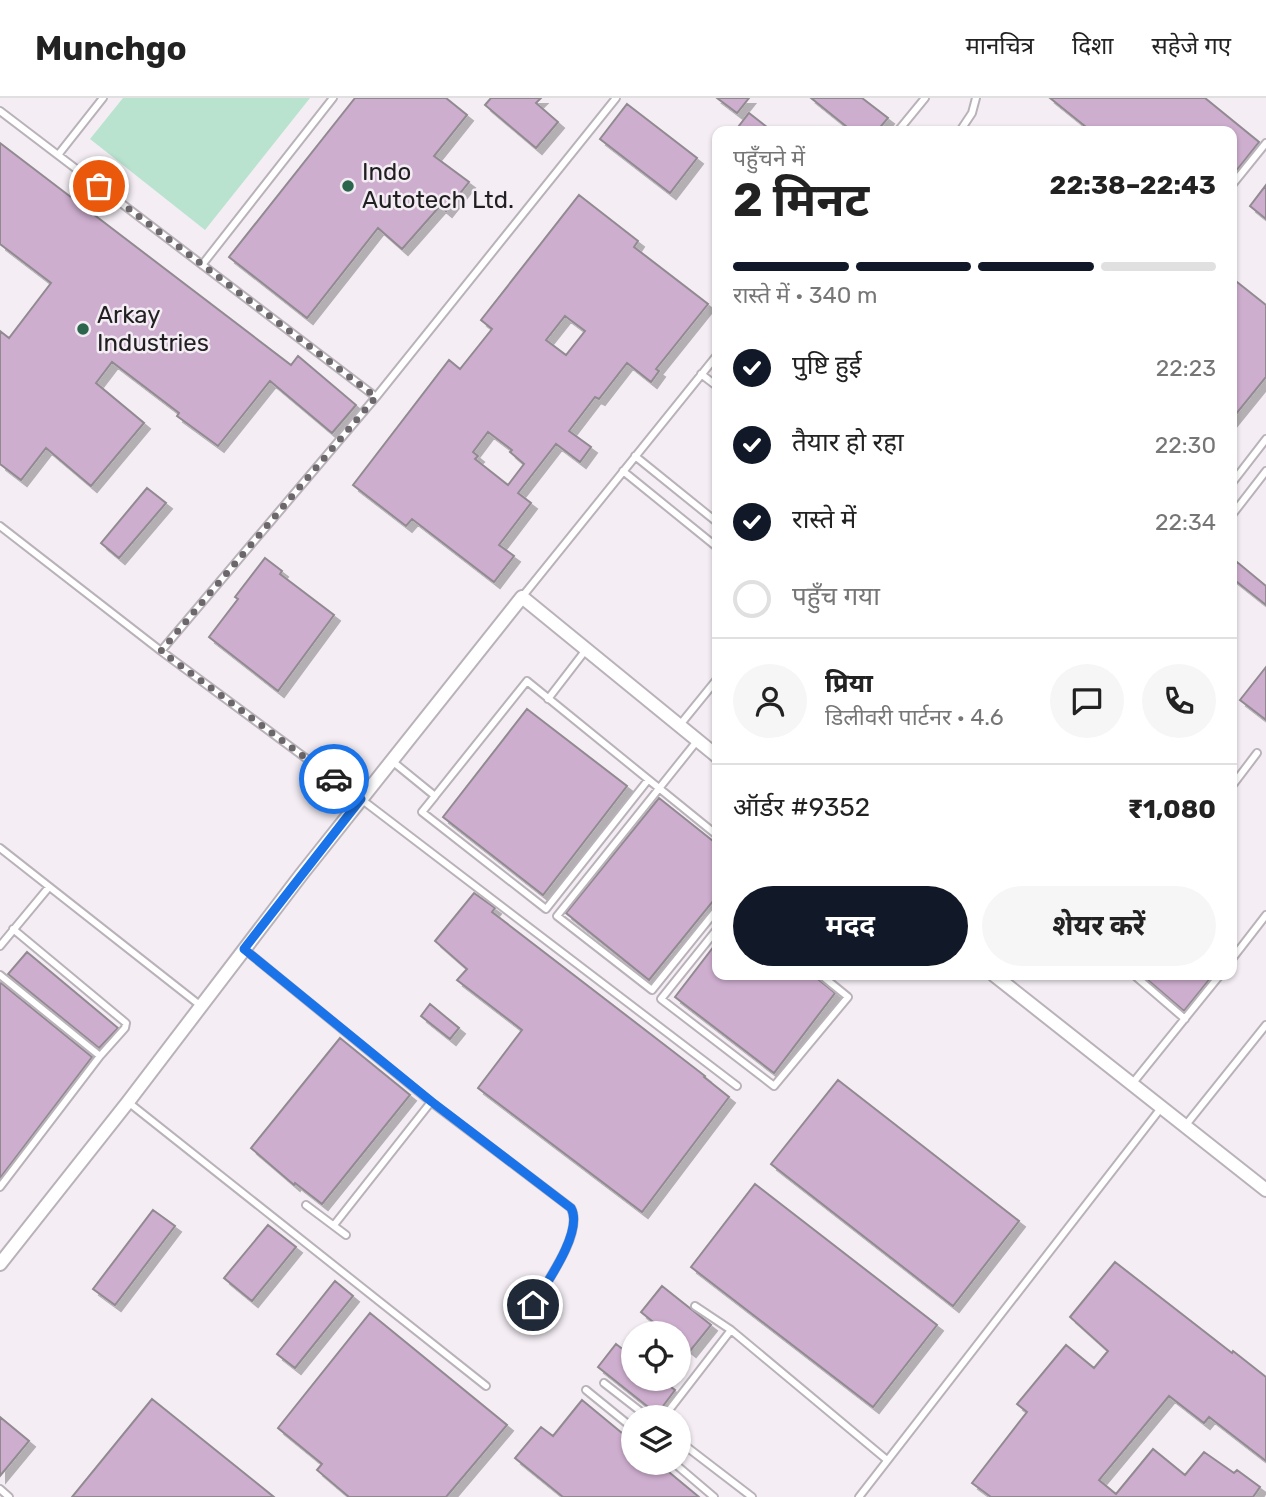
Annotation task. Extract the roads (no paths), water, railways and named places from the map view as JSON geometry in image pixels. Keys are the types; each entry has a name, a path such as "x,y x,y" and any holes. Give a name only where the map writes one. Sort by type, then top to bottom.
{"street":[{"path":"0,1264 361,799 522,597 712,752"},
{"path":"1000,980 1266,1190"}],"lane":[{"path":"58,155 103,98"},
{"path":"202,265 333,98"},
{"path":"161,651 376,397 616,98"},
{"path":"963,126 972,113 976,98"},
{"path":"902,126 920,100"},
{"path":"0,111 376,397"},
{"path":"1237,180 1266,143"},
{"path":"522,597 712,361"},
{"path":"701,374 712,382"},
{"path":"1237,477 1266,439"},
{"path":"635,456 712,518"},
{"path":"623,471 712,543"},
{"path":"1237,509 1266,471"},
{"path":"0,526 161,651 361,799 737,1086"},
{"path":"548,699 585,651"},
{"path":"648,780 546,909 422,812 527,681 712,831"},
{"path":"679,726 712,685"},
{"path":"697,741 557,916 652,990 712,915"},
{"path":"1237,779 1257,753"},
{"path":"391,761 435,796"},
{"path":"0,848 201,1006"},
{"path":"0,946 49,887"},
{"path":"1237,953 1266,915"},
{"path":"0,1187 100,1056 125,1028 126,1023 13,929"},
{"path":"712,935 661,999 774,1086 848,997 827,980"},
{"path":"244,949 432,1102 567,1205 574,1214 575,1223 561,1256 533,1305"},
{"path":"0,975 100,1056"},
{"path":"1140,980 1185,1019"},
{"path":"1132,1084 1216,980"},
{"path":"1185,1126 1266,1025"},
{"path":"128,1102 486,1386"},
{"path":"334,1226 432,1102"},
{"path":"859,1497 1161,1108"},
{"path":"306,1205 346,1235"},
{"path":"695,1306 731,1330 887,1460"},
{"path":"673,1405 731,1330"},
{"path":"604,1383 632,1405"},
{"path":"586,1390 621,1418"},
{"path":"691,1450 752,1497"},
{"path":"688,1475 714,1497"},
{"path":"0,1489 9,1497"}],"place":[{"name":"Indo Autotech Ltd.","path":"348,186"},
{"name":"Arkay Industries","path":"83,329"}]}
